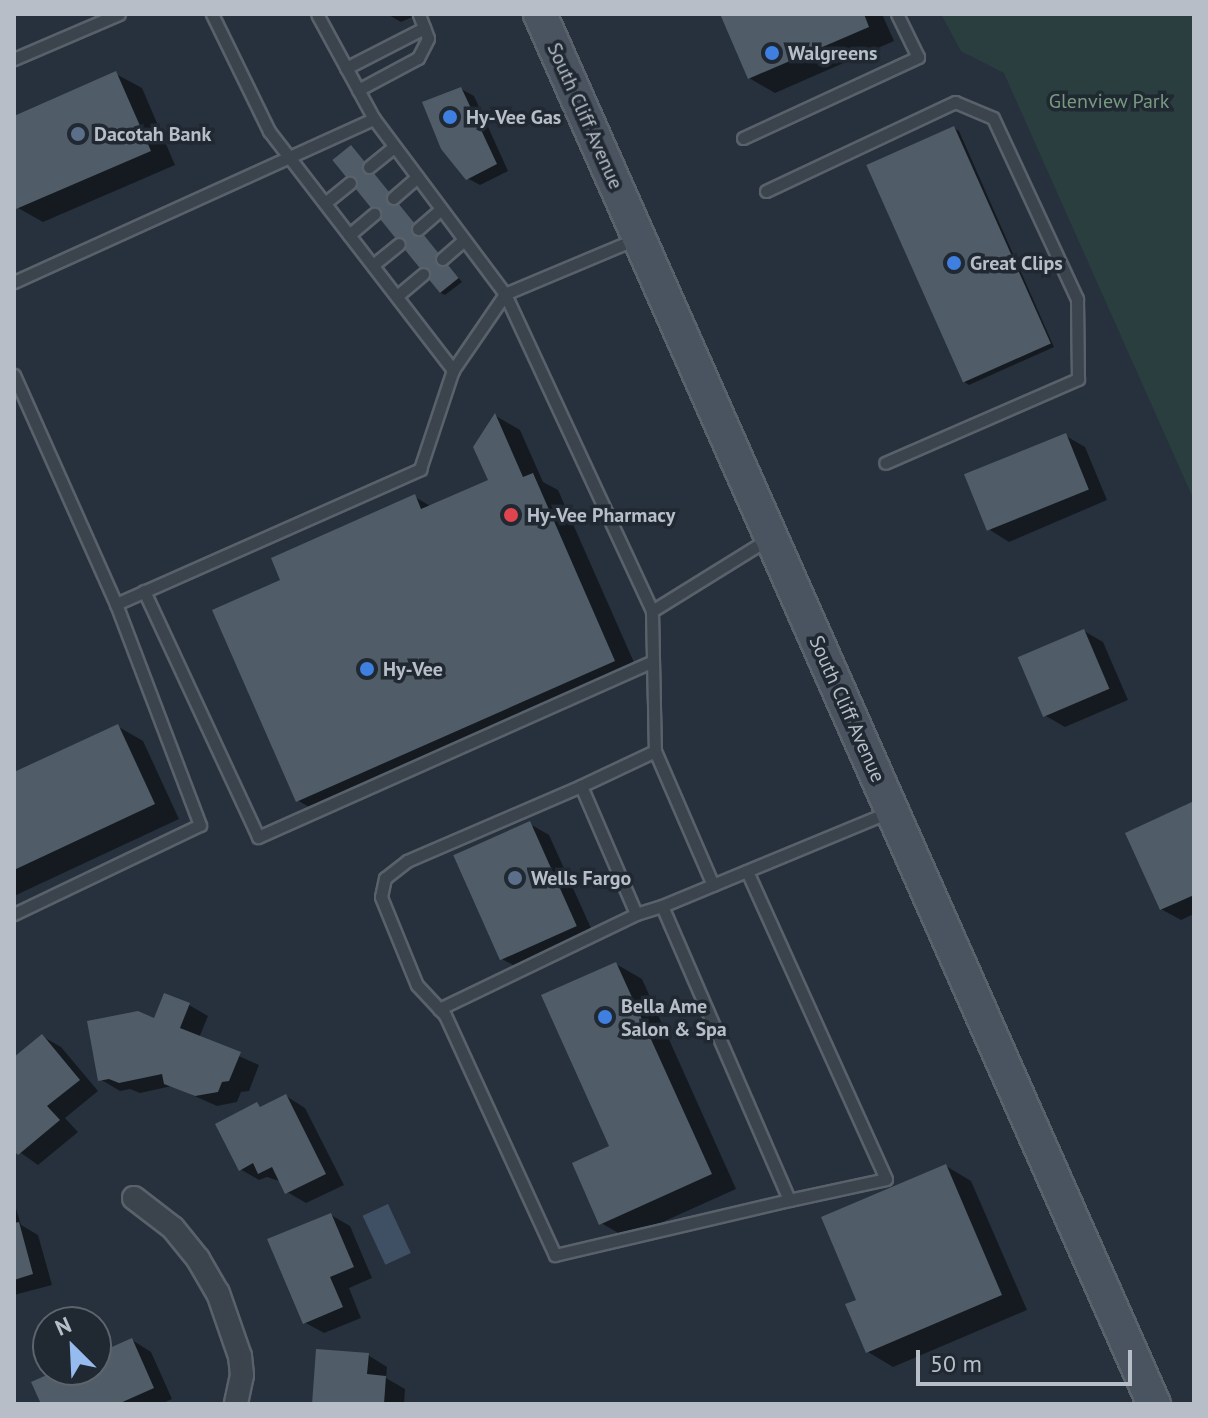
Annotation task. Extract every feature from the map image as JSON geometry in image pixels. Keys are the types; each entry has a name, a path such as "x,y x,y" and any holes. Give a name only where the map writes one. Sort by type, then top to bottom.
{"main road":[{"name":"South Cliff Avenue","path":"540,14 1154,1404"}],"street":[{"path":"134,1198 173,1228 198,1259 218,1293 240,1356 242,1375 236,1404"}],"lane":[{"path":"14,59 119,14"},
{"path":"212,14 269,131 453,370"},
{"path":"317,14 374,119 505,294 652,611 655,751 713,885"},
{"path":"358,90 418,58 428,38 419,14"},
{"path":"743,138 918,57 897,14"},
{"path":"346,68 424,28"},
{"path":"766,191 955,102 993,118 1077,299 1078,379 885,463"},
{"path":"14,282 374,119"},
{"path":"369,167 394,147"},
{"path":"393,198 417,177"},
{"path":"325,203 350,183"},
{"path":"418,229 441,209"},
{"path":"349,235 374,214"},
{"path":"116,604 420,469 453,370 505,294 639,238"},
{"path":"442,259 464,240"},
{"path":"373,265 399,244"},
{"path":"397,296 423,274"},
{"path":"14,375 116,604 200,825 14,914"},
{"path":"652,611 770,538"},
{"path":"144,591 258,837 653,661"},
{"path":"655,751 407,861 385,878 381,897 417,985 439,1009 555,1255 886,1179 747,871"},
{"path":"581,786 636,914"},
{"path":"439,1009 636,914 893,810"},
{"path":"662,906 789,1200"}],"green space":[{"name":"Glenview Park","path":"941,14 1194,14 1194,500 1004,73 961,51"}],"water":[{"path":"388,1204 411,1253 385,1265 363,1216"}],"building":[{"name":"Walgreens","path":"720,14 864,14 869,27 748,79"},
{"path":"116,71 151,151 16,209 14,116"},
{"path":"461,87 497,164 466,180 441,149 422,102"},
{"path":"954,126 1051,343 963,382 866,165"},
{"path":"351,145 459,278 440,293 332,160"},
{"path":"495,413 523,477 533,473 615,661 296,802 212,610 280,580 271,558 415,494 421,509 488,480 473,447"},
{"path":"1066,433 1089,490 987,531 964,474"},
{"path":"1084,629 1109,689 1043,717 1018,657"},
{"path":"118,724 155,804 14,870 14,772"},
{"path":"1194,801 1194,895 1160,910 1125,833"},
{"path":"530,821 577,926 500,960 453,855"},
{"path":"616,962 712,1174 599,1225 572,1163 609,1146 541,995"},
{"path":"164,993 190,1003 180,1028 241,1052 229,1081 222,1082 218,1092 195,1096 164,1084 162,1074 119,1083 109,1079 98,1081 87,1021 138,1011 154,1018"},
{"path":"42,1034 80,1080 47,1106 60,1120 18,1155 14,1151 14,1057"},
{"path":"286,1094 326,1174 285,1194 272,1167 258,1174 253,1163 239,1171 215,1124 257,1102 260,1107"},
{"path":"946,1164 1002,1295 866,1353 845,1304 856,1300 821,1217"},
{"path":"331,1213 354,1267 330,1277 343,1307 303,1324 267,1239"},
{"path":"19,1222 33,1274 14,1280 14,1223"},
{"path":"132,1338 154,1388 118,1404 41,1404 33,1386 112,1386 112,1347"},
{"path":"316,1349 369,1353 367,1374 386,1376 384,1404 312,1404"}],"place":[{"name":"Walgreens","path":"772,53"},
{"name":"Hy-Vee Gas","path":"450,117"},
{"name":"Dacotah Bank","path":"78,134"},
{"name":"Great Clips","path":"954,263"},
{"name":"Hy-Vee Pharmacy","path":"511,515"},
{"name":"Hy-Vee","path":"367,669"},
{"name":"Wells Fargo","path":"515,878"},
{"name":"Bella Ame Salon & Spa","path":"605,1017"}]}
